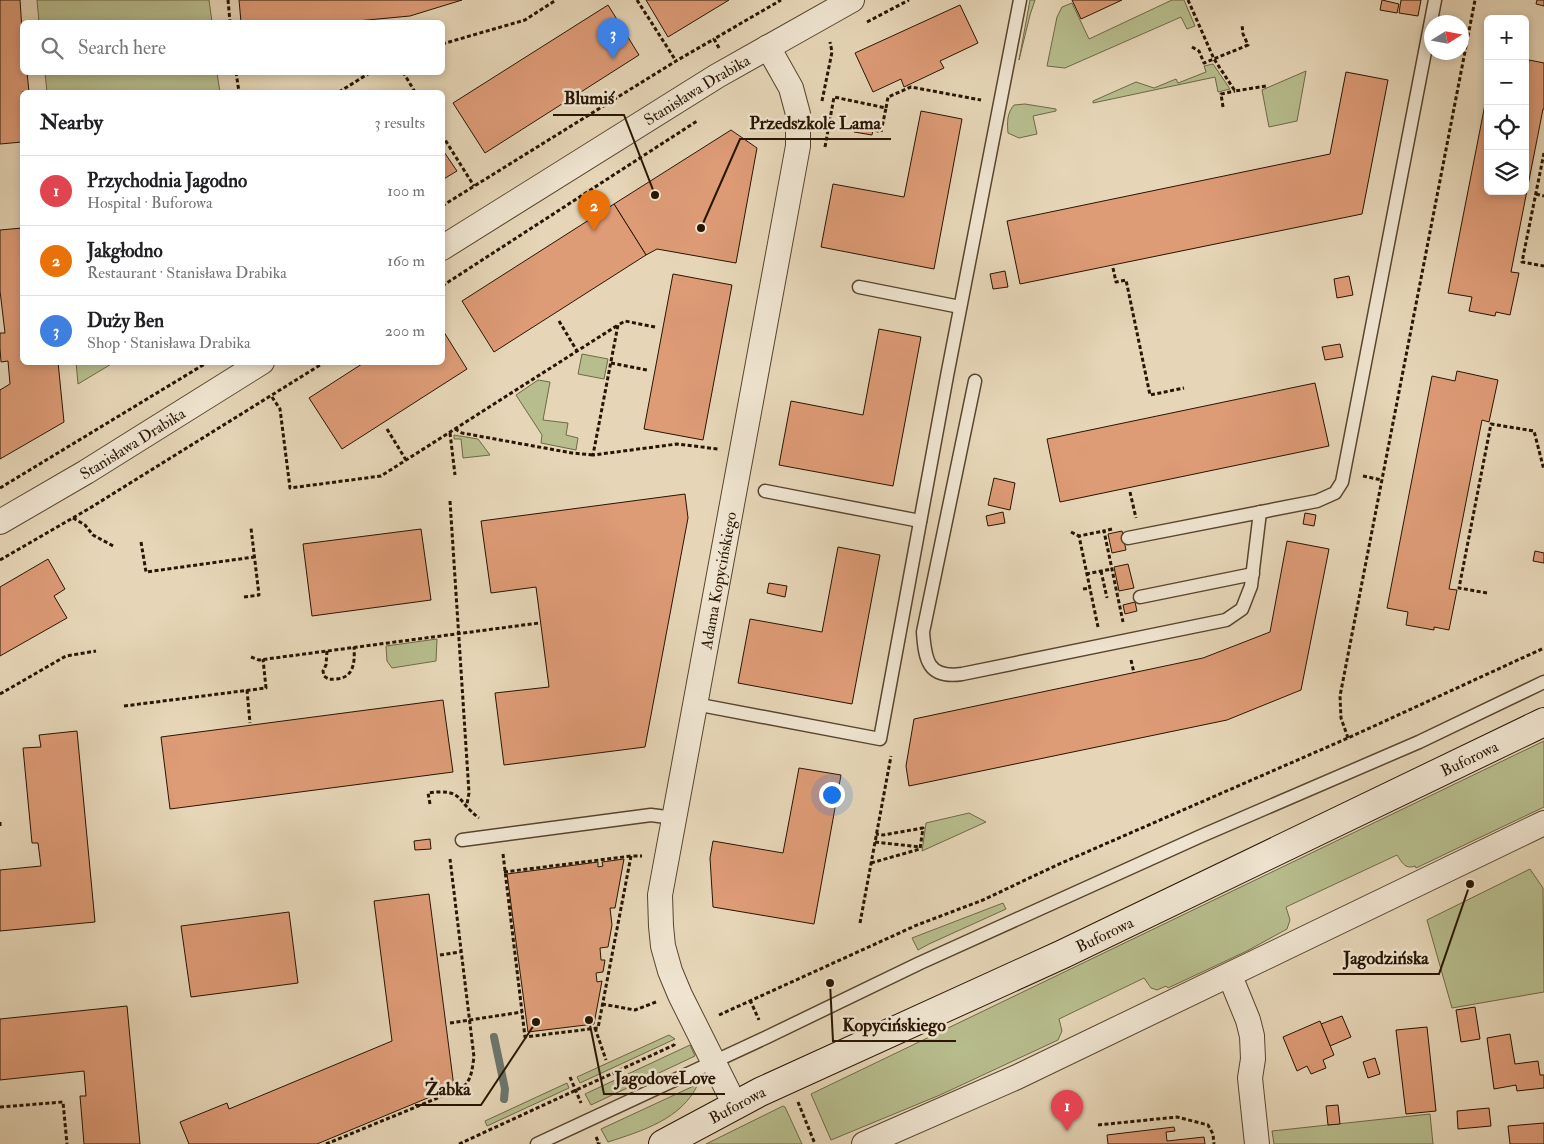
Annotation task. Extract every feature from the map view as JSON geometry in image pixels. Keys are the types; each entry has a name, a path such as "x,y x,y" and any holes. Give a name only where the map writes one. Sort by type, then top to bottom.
{"main road":[{"name":"Buforowa","path":"663,1144 734,1105 1063,954 1544,722"}],"street":[{"name":"Stanisława Drabika","path":"445,246 717,76 852,0"},
{"name":"Adama Kopycińskiego","path":"734,1105 670,971 663,946 660,895 798,146 798,114 792,88 768,47"},
{"name":"Stanisława Drabika","path":"0,522 86,472 257,365"},
{"path":"864,1144 899,1138 1017,1077 1544,823"},
{"path":"1230,976 1244,1007 1252,1036 1253,1059 1250,1078 1257,1144"}],"lane":[{"path":"695,704 880,739 960,307 1020,0"},
{"path":"1135,532 1317,501 1335,493 1342,482 1435,0"},
{"path":"859,288 960,307"},
{"path":"975,381 924,632 924,652 930,665 940,674 952,675 1226,620 1242,609 1251,586 1260,512"},
{"path":"765,491 920,521"},
{"path":"1140,598 1253,574"},
{"path":"537,1144 920,963 1200,836 1419,742 1544,682"},
{"path":"462,840 651,815 674,818"}],"path":[{"path":"228,0 230,20"},
{"path":"445,43 525,20 556,0"},
{"path":"637,0 676,61"},
{"path":"861,25 909,0"},
{"path":"1188,0 1214,59 1235,91"},
{"path":"1348,738 1341,718 1340,696 1475,0"},
{"path":"1192,46 1199,50 1204,63 1248,45 1243,34 1242,25"},
{"path":"445,204 714,39"},
{"path":"236,75 239,90"},
{"path":"342,90 366,75"},
{"path":"405,75 414,90"},
{"path":"1223,107 1221,94 1266,86"},
{"path":"875,130 881,132 888,97 911,87 1000,104"},
{"path":"824,156 834,97 886,108"},
{"path":"445,284 701,118"},
{"path":"445,140 474,186"},
{"path":"1544,153 1522,262 1544,266"},
{"path":"1536,194 1544,196"},
{"path":"1113,268 1116,282 1126,280 1150,395 1184,388"},
{"path":"559,321 577,351"},
{"path":"272,396 280,410 290,488 381,476 625,321 655,326"},
{"path":"593,455 618,325"},
{"path":"611,363 647,370"},
{"path":"0,488 203,365"},
{"path":"0,560 72,518 320,365"},
{"path":"1486,593 1460,588 1491,424 1534,430 1544,470"},
{"path":"387,429 406,460"},
{"path":"454,429 462,433 572,453 593,455 677,444 724,450"},
{"path":"450,433 455,475"},
{"path":"1071,532 1079,536 1104,531 1135,532 1130,492"},
{"path":"450,501 469,793 466,805"},
{"path":"72,518 85,525 94,535 116,547"},
{"path":"244,597 259,595 251,528"},
{"path":"1104,531 1134,673"},
{"path":"1079,536 1102,645"},
{"path":"142,542 146,572 254,557"},
{"path":"1086,574 1112,569"},
{"path":"1101,571 1107,598"},
{"path":"1083,589 1090,588"},
{"path":"252,657 263,659 539,623"},
{"path":"327,651 326,665 323,671 324,676 330,680 338,679 344,678 353,668 355,658 354,647"},
{"path":"712,1019 917,924 983,900 1057,865 1348,738 1544,648"},
{"path":"0,694 66,656 96,651"},
{"path":"124,706 266,688 263,659"},
{"path":"247,690 250,723"},
{"path":"860,923 893,746"},
{"path":"430,804 428,793 453,792 478,817 499,822 525,1037 598,1028 631,856"},
{"path":"0,822 0,828"},
{"path":"870,863 920,849 923,828 883,835 876,834"},
{"path":"875,842 920,847"},
{"path":"504,872 631,856 648,856"},
{"path":"326,1144 468,1084 472,1073 474,1057 450,859"},
{"path":"440,955 460,952"},
{"path":"602,1004 635,1010 663,999"},
{"path":"450,1023 522,1012"},
{"path":"595,1028 606,1060"},
{"path":"459,1144 674,1045 677,1039"},
{"path":"797,1098 814,1144"},
{"path":"0,1107 63,1102 67,1144"},
{"path":"1098,1125 1177,1117 1208,1125 1213,1134 1214,1144"}],"green space":[{"path":"37,0 209,0 212,20 39,20"},
{"path":"1030,0 1035,0 1019,60"},
{"path":"1172,0 1184,0 1195,26 1187,29 1181,17 1065,68 1047,66 1057,17 1062,7 1072,3 1089,39"},
{"path":"1213,64 1230,89 1218,92 1215,77 1093,103 1093,101 1136,82 1154,88 1176,79 1178,83 1206,72 1204,66"},
{"path":"1306,71 1297,121 1269,127 1262,90"},
{"path":"45,75 217,75 220,90 47,90"},
{"path":"1025,104 1056,109 1056,111 1033,116 1037,134 1019,138 1008,133 1008,118 1014,105"},
{"path":"582,354 608,359 604,379 578,374"},
{"path":"76,365 110,365 78,384"},
{"path":"538,380 550,382 543,420 568,423 566,435 578,438 576,450 541,443 542,435 516,395"},
{"path":"454,435 478,439 490,455 463,458 461,439 454,439"},
{"path":"437,639 436,661 392,668 387,661 386,646"},
{"path":"1544,741 1544,807 1416,868 1415,866 1406,866 1397,855 1286,907 1290,920 1287,929 1247,951 1168,988 1166,986 1157,990 1151,988 1144,978 1059,1019 1062,1031 1058,1040 940,1095 831,1140 811,1094"},
{"path":"969,813 986,822 922,851 926,823"},
{"path":"1530,869 1543,888 1544,992 1452,1008 1427,920"},
{"path":"1003,903 1006,909 918,950 912,938"},
{"path":"669,1035 675,1039 580,1083 577,1077"},
{"path":"690,1045 695,1056 591,1105 585,1094"},
{"path":"567,1083 569,1088 487,1126 485,1121"},
{"path":"698,1084 691,1096 671,1115 647,1128 608,1142 601,1129"},
{"path":"783,1106 802,1144 706,1144"},
{"path":"1430,1114 1433,1144 1274,1144 1272,1131"}],"building":[{"path":"0,0 20,0 20,75 27,75 29,90 20,90 20,142 0,144"},
{"path":"239,0 462,0 410,16 367,20 241,20"},
{"path":"646,0 729,0 668,37"},
{"path":"1072,0 1122,0 1081,19"},
{"path":"1382,0 1399,4 1397,13 1380,10"},
{"path":"1401,0 1421,0 1418,16 1399,13"},
{"path":"1537,0 1544,0 1544,6 1536,4"},
{"path":"608,5 639,55 485,153 453,103"},
{"path":"960,5 978,43 940,61 944,68 904,87 901,79 873,92 855,53"},
{"path":"1529,60 1544,63 1543,109 1529,180"},
{"path":"1346,72 1388,80 1362,214 1020,284 1007,221 1330,154"},
{"path":"1484,109 1484,195 1526,195 1511,272 1519,273 1510,315 1496,312 1495,316 1469,311 1472,297 1448,293"},
{"path":"921,111 962,119 934,269 821,247 833,184 904,197"},
{"path":"856,121 874,125 872,135 854,132"},
{"path":"731,130 757,148 736,263 657,249 646,255 614,204"},
{"path":"445,153 457,171 445,178"},
{"path":"614,204 646,255 494,352 462,301"},
{"path":"20,228 20,365 58,365 64,422 0,459 0,390 10,384 8,361 1,362 0,348 0,333 5,333 0,291 0,230"},
{"path":"1005,271 1008,287 993,289 990,274"},
{"path":"673,274 732,285 703,440 644,429"},
{"path":"1349,276 1353,295 1337,298 1334,279"},
{"path":"879,329 921,337 893,486 779,465 791,401 863,415"},
{"path":"445,334 467,369 342,449 309,398 360,365 445,365"},
{"path":"1340,344 1343,357 1325,360 1322,347"},
{"path":"1457,371 1498,380 1489,422 1482,420 1449,589 1457,590 1449,630 1434,627 1434,630 1406,625 1408,612 1387,608 1432,376 1455,381"},
{"path":"1315,383 1329,446 1060,502 1047,439"},
{"path":"994,478 1015,483 1010,510 988,505"},
{"path":"685,494 688,518 645,747 504,765 495,693 549,687 536,587 491,593 481,521"},
{"path":"1003,512 1005,523 988,526 986,516"},
{"path":"1305,513 1316,515 1314,526 1303,524"},
{"path":"421,529 431,600 312,616 303,544"},
{"path":"1122,531 1126,550 1112,553 1108,534"},
{"path":"1287,541 1329,549 1301,690 1227,720 909,786 906,766 914,719 1203,658 1270,632"},
{"path":"838,547 880,555 852,704 738,683 750,619 822,632"},
{"path":"1535,551 1544,553 1544,563 1533,561"},
{"path":"48,559 65,589 54,596 67,618 0,656 0,587"},
{"path":"1128,564 1134,588 1119,591 1114,567"},
{"path":"769,583 787,586 785,597 767,593"},
{"path":"1135,602 1137,611 1125,614 1123,605"},
{"path":"443,700 453,772 170,809 161,737"},
{"path":"77,731 95,922 0,931 0,870 41,866 38,843 32,843 23,748 41,747 39,735"},
{"path":"799,768 841,775 814,924 713,907 710,858 713,841 783,853"},
{"path":"430,839 431,849 415,850 414,841"},
{"path":"624,859 615,908 610,908 612,925 608,947 600,948 601,960 605,960 603,972 596,973 597,982 602,981 594,1024 528,1032 507,874 598,862 598,867 603,866 602,862"},
{"path":"429,894 454,1087 317,1144 189,1144 180,1122 227,1103 229,1109 392,1041 374,901"},
{"path":"289,912 298,983 191,997 181,926"},
{"path":"127,1006 140,1144 84,1144 80,1096 86,1096 84,1071 0,1080 0,1019"},
{"path":"1475,1007 1480,1039 1461,1042 1456,1010"},
{"path":"1342,1016 1351,1037 1330,1046 1321,1024"},
{"path":"1320,1021 1334,1055 1323,1060 1326,1068 1311,1074 1307,1066 1297,1071 1283,1037"},
{"path":"1427,1027 1436,1111 1406,1114 1396,1030"},
{"path":"1510,1034 1515,1064 1538,1061 1540,1075 1544,1075 1544,1088 1517,1091 1516,1085 1494,1089 1487,1038"},
{"path":"1375,1058 1380,1074 1368,1078 1363,1062"},
{"path":"1338,1105 1340,1124 1328,1125 1326,1106"},
{"path":"1489,1108 1491,1126 1458,1129 1457,1111"},
{"path":"1544,1123 1544,1144 1510,1144 1508,1126"},
{"path":"1174,1127 1175,1131 1166,1132 1167,1141 1204,1137 1205,1144 1108,1144 1107,1135"}],"waterway":[{"path":"494,1037 505,1089 504,1099"}],"place":[{"name":"Duży Ben","path":"613,59"},
{"name":"Blumiś","path":"655,195"},
{"name":"Przedszkole Lama","path":"701,228"},
{"name":"Jakgłodno","path":"594,231"},
{"name":"Jagodzińska","path":"1470,884"},
{"name":"Kopycińskiego","path":"830,983"},
{"name":"JagodoveLove","path":"589,1020"},
{"name":"Żabka","path":"536,1022"},
{"name":"Przychodnia Jagodno","path":"1067,1131"}]}
